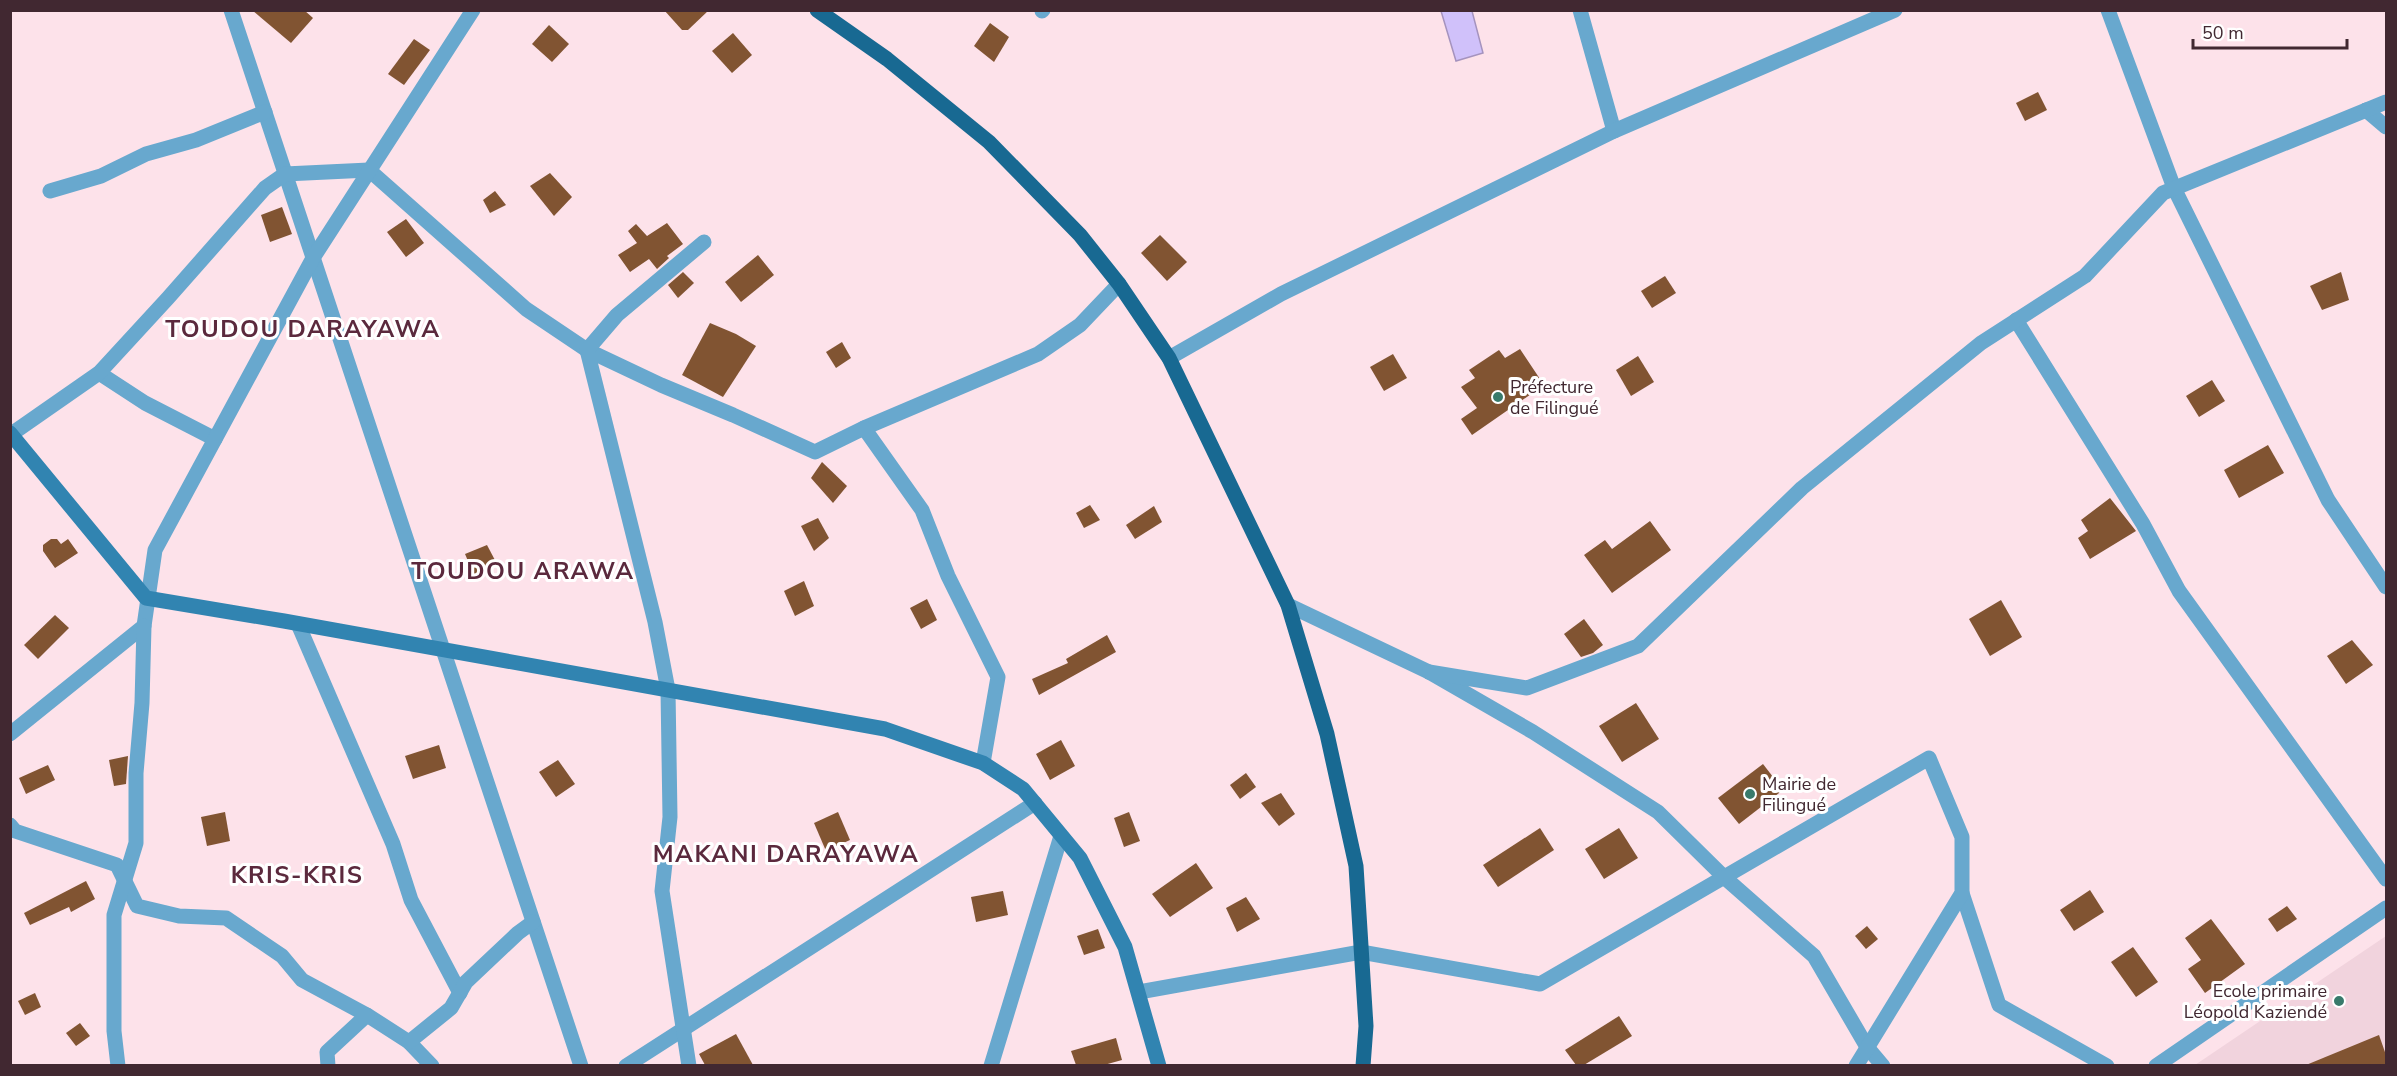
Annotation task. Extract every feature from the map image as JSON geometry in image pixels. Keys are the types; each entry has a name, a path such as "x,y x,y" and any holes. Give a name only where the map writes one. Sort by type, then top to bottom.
{"main road":[{"path":"817,10 887,59 989,142 1080,236 1119,284 1169,358 1288,605 1327,734 1354,855 1366,1026 1364,1065"}],"street":[{"path":"231,10 581,1065"},
{"path":"118,1065 114,1031 114,915 136,843 136,773 142,703 144,626 154,550 313,258 473,10"},
{"path":"1580,10 1614,131"},
{"path":"1169,358 1281,294 1614,131 1895,10"},
{"path":"2108,10 2174,188 2328,500 2386,587"},
{"path":"1429,672 1527,688 1638,646 1802,488 1981,343 2085,276 2163,193 2386,102"},
{"path":"2366,110 2386,127"},
{"path":"50,191 101,176 146,154 196,140 265,112"},
{"path":"1119,284 1080,325 1038,354 864,428 815,452 586,351 526,309 369,170 285,174 265,188 99,373 11,434 146,598 885,729 983,763 1023,789 1080,858 1125,947 1159,1065"},
{"path":"586,351 617,315 704,242"},
{"path":"2016,320 2143,524 2179,591 2386,879"},
{"path":"586,351 655,622 668,690 670,817 662,891 689,1065"},
{"path":"99,373 146,402 215,439"},
{"path":"864,428 922,510 948,576 998,677 983,763"},
{"path":"1288,605 1429,672 1533,732 1658,812 1724,877 1814,956 1867,1047 1883,1065"},
{"path":"298,624 393,844 411,900 460,993"},
{"path":"10,734 144,626"},
{"path":"1139,992 1361,952 1540,984 1929,758 1962,837 1962,893 1999,1005 2107,1065"},
{"path":"626,1065 1035,803"},
{"path":"12,834 117,865 137,906 178,916 226,918 282,956 302,980 409,1042 432,1065"},
{"path":"991,1065 1062,836"},
{"path":"1856,1065 1962,893"},
{"path":"2156,1065 2386,908"},
{"path":"409,1042 451,1008 466,982 518,933 533,922"},
{"path":"328,1065 327,1052 366,1016"}],"shaded area":[{"path":"1441,11 1472,11 1483,53 1456,61"},
{"name":"Ecole primaire Léopold Kaziendé","path":"2386,936 2386,1065 2195,1065"}],"building":[{"path":"252,10 304,10 313,18 291,43"},
{"path":"664,10 709,10 688,30 682,30"},
{"path":"990,23 1009,37 994,62 974,46"},
{"path":"549,25 569,44 552,62 532,44"},
{"path":"733,33 752,55 732,73 712,51"},
{"path":"414,39 430,50 404,85 388,74"},
{"path":"2038,92 2047,110 2025,121 2016,103"},
{"path":"550,173 572,197 554,216 530,186"},
{"path":"495,191 506,205 490,213 483,200"},
{"path":"282,207 292,234 270,242 261,215"},
{"path":"406,219 424,243 406,257 387,232"},
{"path":"667,223 683,244 667,256 669,258 657,269 649,259 630,272 618,255 637,243 628,231 636,224 647,236"},
{"path":"1160,235 1187,262 1167,281 1141,253"},
{"path":"758,255 774,275 741,302 725,282"},
{"path":"683,272 694,283 678,298 668,285"},
{"path":"2341,272 2349,300 2322,310 2310,286"},
{"path":"1665,276 1676,293 1652,308 1641,291"},
{"path":"710,323 756,346 723,397 682,375"},
{"path":"842,342 851,358 836,368 826,352"},
{"name":"Préfecture de Filingué","path":"1520,349 1544,385 1472,435 1461,419 1477,408 1461,387 1475,378 1469,370 1499,350 1505,358"},
{"path":"1393,354 1407,378 1384,391 1370,367"},
{"path":"1638,356 1654,382 1631,396 1616,370"},
{"path":"2212,380 2225,401 2199,417 2186,396"},
{"path":"2268,445 2284,473 2239,498 2224,470"},
{"path":"822,462 847,486 833,503 811,478"},
{"path":"2110,498 2136,531 2090,559 2078,538 2088,531 2081,520"},
{"path":"1090,505 1100,520 1084,528 1076,513"},
{"path":"1154,506 1162,522 1135,539 1126,525"},
{"path":"818,518 829,538 814,551 801,526"},
{"path":"1650,521 1671,550 1612,593 1584,555 1605,540 1612,549"},
{"path":"51,539 57,539 61,544 68,539 78,553 55,568 43,551 43,545"},
{"path":"487,545 497,564 474,575 465,554"},
{"path":"804,581 814,606 795,616 784,591"},
{"path":"927,599 937,620 921,629 910,608"},
{"path":"2001,600 2022,637 1990,656 1969,619"},
{"path":"55,615 69,628 38,659 24,645"},
{"path":"1584,619 1603,645 1593,653 1581,657 1564,634"},
{"path":"1107,635 1116,652 1039,695 1032,679 1068,663 1066,659"},
{"path":"2352,640 2373,665 2346,684 2327,656"},
{"path":"1636,703 1659,739 1622,762 1599,726"},
{"path":"1061,740 1075,766 1050,780 1036,754"},
{"path":"439,745 446,768 413,779 405,756"},
{"path":"128,756 126,784 114,786 109,760"},
{"path":"558,760 575,784 556,797 539,772"},
{"name":"Mairie de Filingué","path":"1763,764 1783,790 1739,824 1718,798"},
{"path":"48,765 55,780 26,794 19,778"},
{"path":"1246,773 1256,787 1240,799 1230,785"},
{"path":"1281,793 1295,814 1279,826 1261,803"},
{"path":"225,812 230,841 207,846 201,817"},
{"path":"838,812 850,840 826,851 814,823"},
{"path":"1129,812 1140,841 1124,847 1114,818"},
{"path":"1540,828 1554,850 1498,887 1483,865"},
{"path":"1619,828 1638,858 1604,879 1585,849"},
{"path":"1196,863 1213,888 1170,917 1152,894"},
{"path":"86,881 95,899 71,912 69,907 30,925 24,913"},
{"path":"2090,890 2104,912 2074,931 2060,910"},
{"path":"1003,891 1008,915 976,922 971,897"},
{"path":"1246,897 1260,919 1237,932 1226,908"},
{"path":"2287,906 2297,919 2277,932 2268,919"},
{"path":"2211,919 2245,964 2205,993 2188,969 2201,960 2185,938"},
{"path":"1867,926 1878,939 1866,949 1855,936"},
{"path":"1098,929 1105,948 1084,955 1077,936"},
{"path":"2133,947 2158,982 2136,997 2111,962"},
{"path":"35,993 41,1007 25,1015 18,1001"},
{"path":"1619,1016 1632,1036 1584,1065 1576,1065 1565,1050"},
{"path":"80,1023 90,1036 76,1046 66,1033"},
{"path":"736,1034 753,1065 705,1065 699,1054"},
{"path":"2379,1035 2386,1055 2386,1065 2306,1065"},
{"path":"1116,1038 1122,1060 1104,1065 1076,1065 1071,1051"}],"place":[{"name":"Préfecture de Filingué","path":"1498,397"},
{"name":"Mairie de Filingué","path":"1750,794"},
{"name":"Ecole primaire Léopold Kaziendé","path":"2339,1001"}],"district":[{"name":"TOUDOU DARAYAWA","path":"303,329"},
{"name":"TOUDOU ARAWA","path":"523,571"},
{"name":"MAKANI DARAYAWA","path":"786,854"},
{"name":"KRIS-KRIS","path":"297,875"}]}
